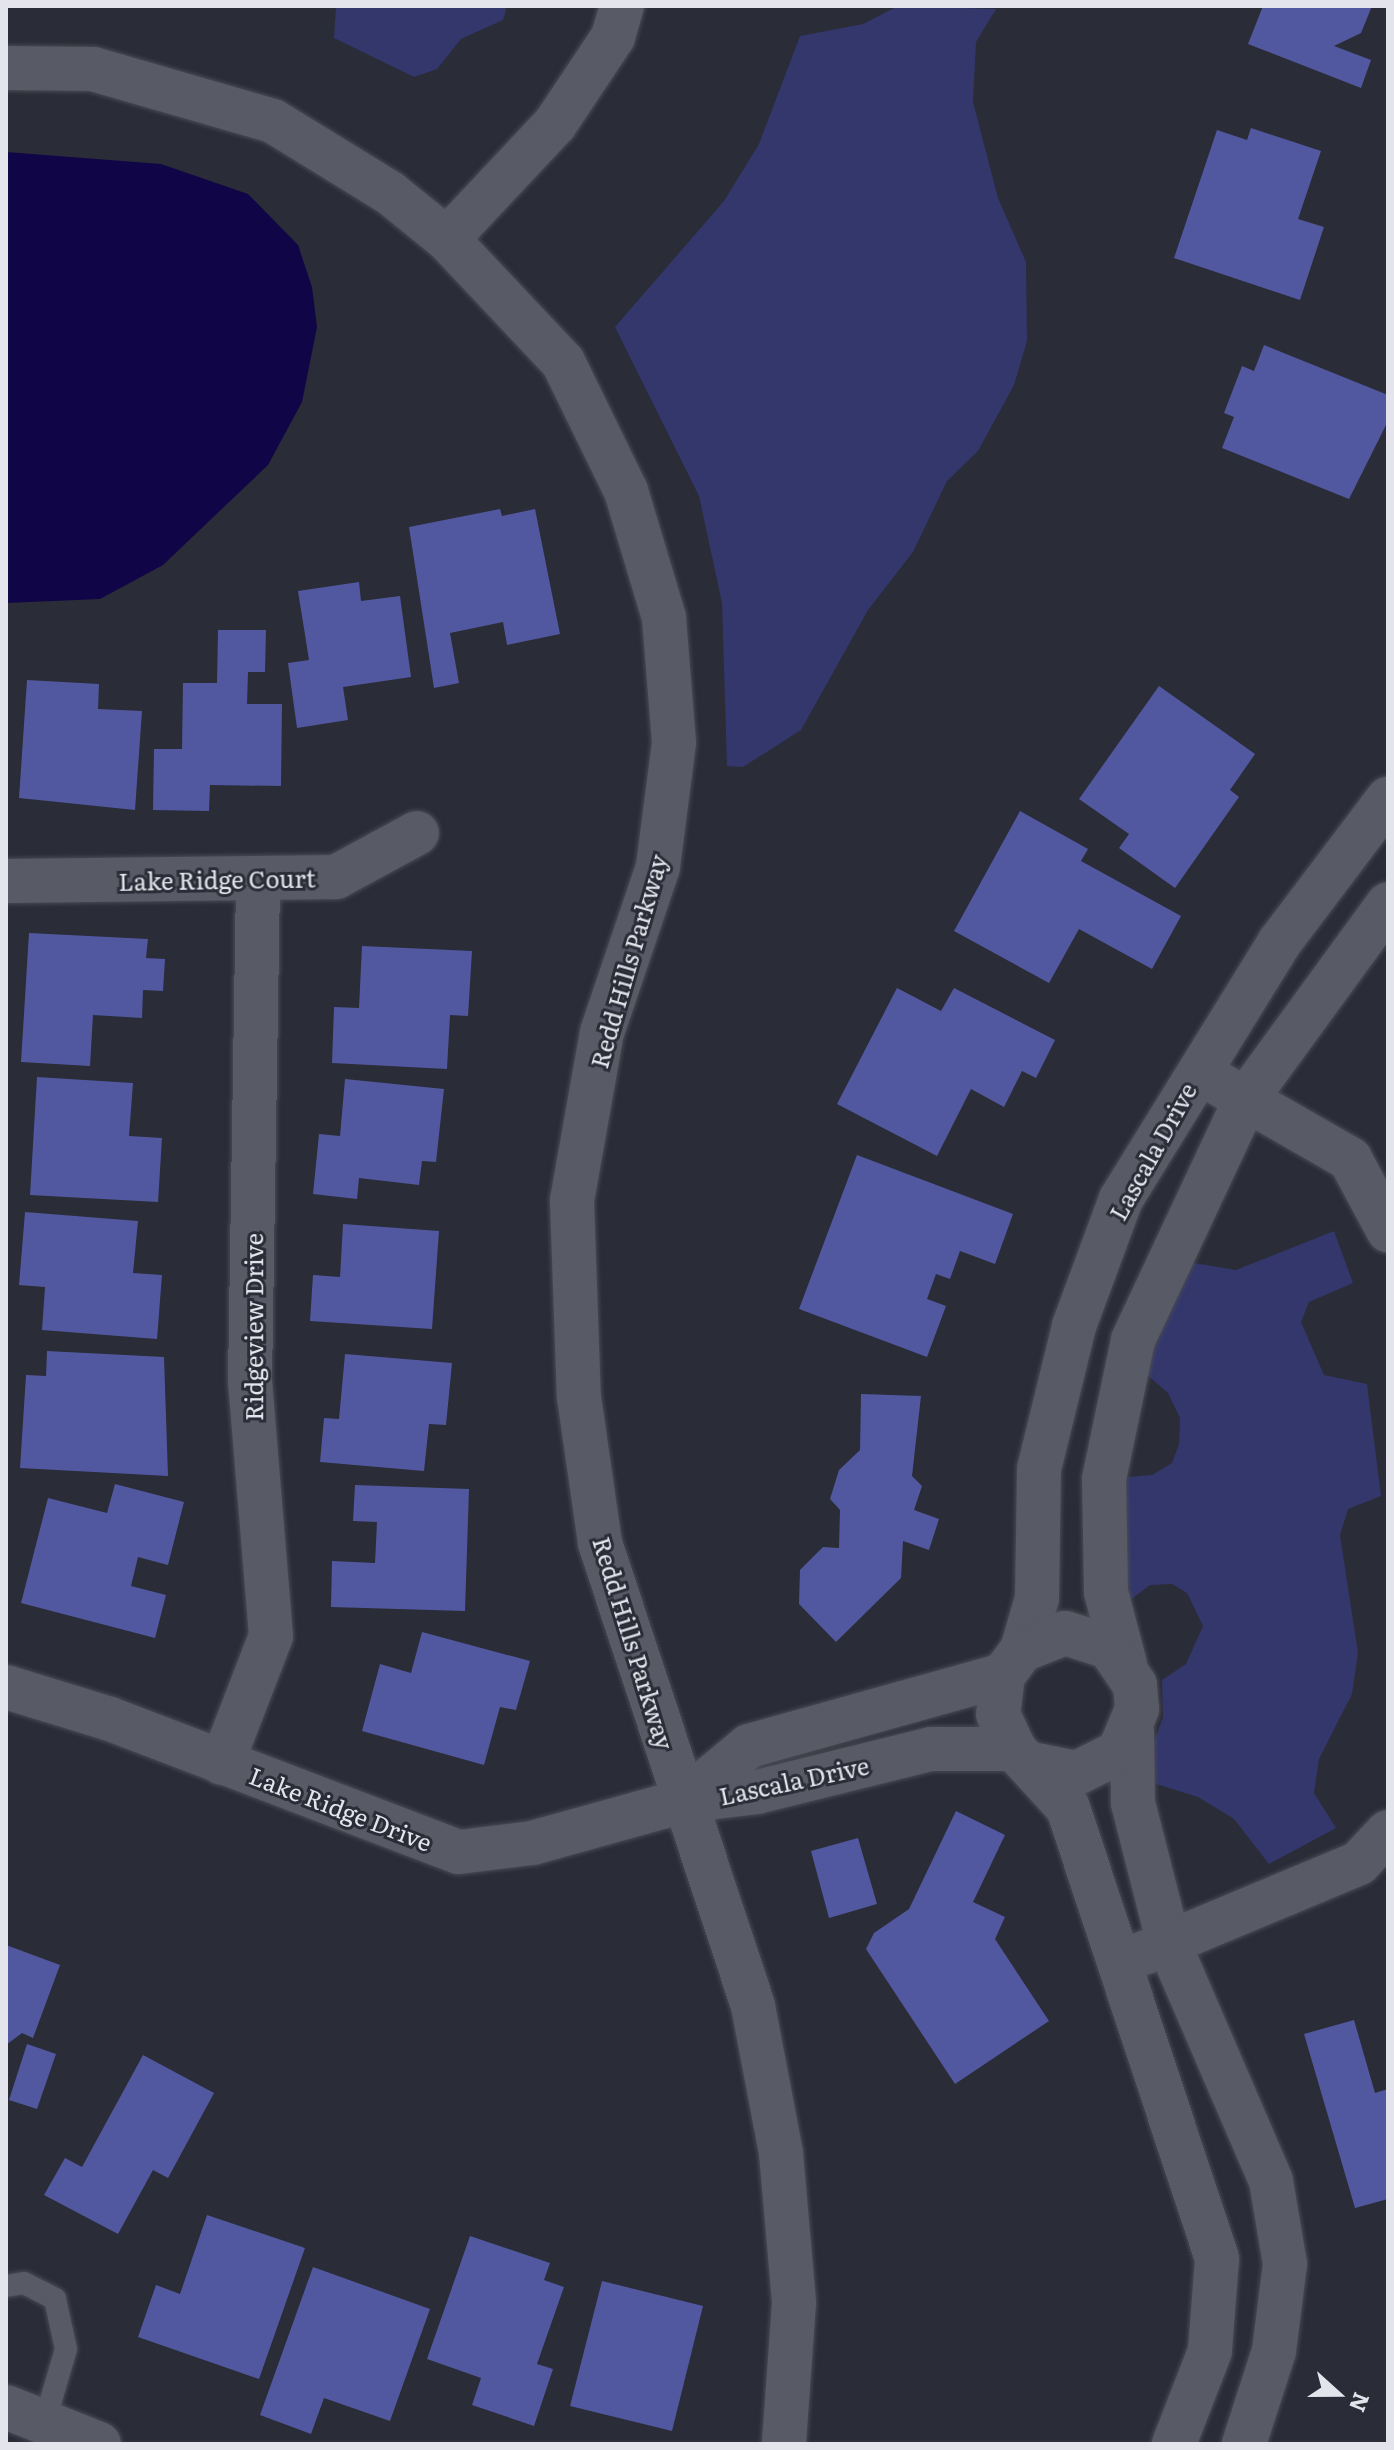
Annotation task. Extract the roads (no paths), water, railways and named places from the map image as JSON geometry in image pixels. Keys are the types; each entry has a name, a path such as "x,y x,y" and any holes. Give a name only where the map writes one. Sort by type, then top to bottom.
{"street":[{"path":"447,239 555,124 613,37 622,6"},
{"name":"Redd Hills Parkway","path":"6,68 93,69 273,121 390,193 447,239 563,362 626,491 664,618 674,743 658,867 602,1032 572,1201 579,1397 600,1543 753,2006 781,2153 794,2303 784,2444"},
{"name":"Lascala Drive","path":"683,1801 749,1746 1013,1663 1037,1598 1039,1469 1074,1326 1121,1199 1196,1071 1388,799"},
{"name":"Lake Ridge Court","path":"6,881 258,881 336,877 417,833"},
{"name":"Ridgeview Drive","path":"222,1763 271,1636 250,1381 258,881"},
{"path":"1244,2444 1274,2351 1285,2264 1271,2181 1169,1944 1133,1803 1132,1731 1136,1697 1106,1592 1104,1479 1133,1340 1246,1099 1388,904"},
{"name":"Lascala Drive","path":"1196,1071 1350,1159 1388,1230"},
{"path":"1125,1664 1099,1642 1065,1633 1013,1663 998,1714 1023,1757 1068,1808 1115,1962 1192,2167 1217,2259 1210,2351 1174,2444"},
{"name":"Lake Ridge Drive","path":"6,1687 222,1763 459,1852 532,1843 683,1801"},
{"path":"1023,1757 1054,1773 1100,1766 1132,1731"},
{"name":"Lascala Drive","path":"683,1801 757,1792 931,1749 1023,1757"},
{"path":"1115,1962 1169,1944 1359,1863 1388,1832"},
{"path":"25,2414 99,2444"}],"lane":[{"path":"6,2286 24,2283 55,2299 66,2349 25,2414"}]}
